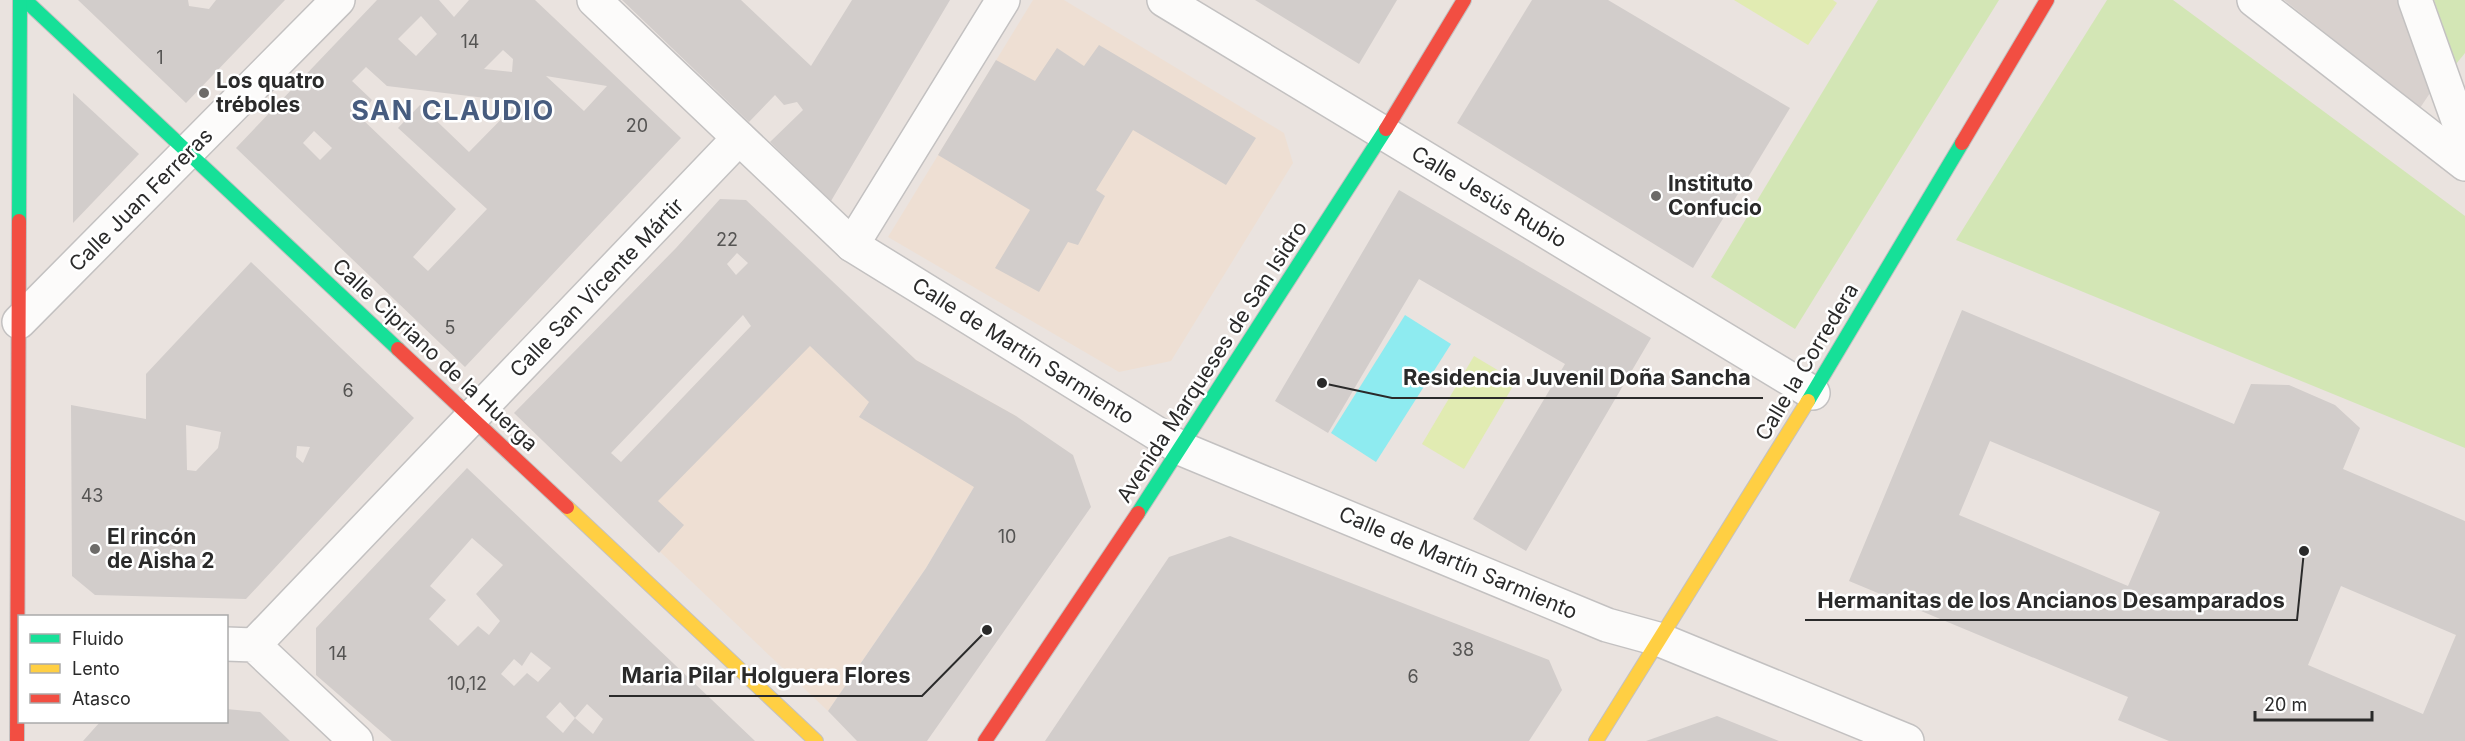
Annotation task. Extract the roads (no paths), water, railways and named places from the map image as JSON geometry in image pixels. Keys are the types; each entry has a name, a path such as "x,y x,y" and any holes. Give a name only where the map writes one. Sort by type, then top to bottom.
{"main road":[{"path":"18,615 20,0"},
{"name":"Calle Cipriano de la Huerga","path":"25,0 816,741"},
{"name":"Avenida Marqueses de San Isidro","path":"985,741 1182,449 1385,134 1464,0"},
{"name":"Calle la Corredera","path":"1596,741 1813,393 2047,0"},
{"path":"17,741 18,638"}],"street":[{"name":"Calle Juan Ferreras","path":"19,322 338,0"},
{"name":"Calle de Martín Sarmiento","path":"594,0 852,245 1182,449 1607,625 1658,639 1907,741"},
{"path":"852,245 1003,0"},
{"name":"Calle Jesús Rubio","path":"1164,0 1813,393"},
{"path":"2254,0 2465,164"},
{"path":"2415,0 2465,140"},
{"name":"Calle San Vicente Mártir","path":"240,645 472,418 739,138"},
{"path":"240,645 356,741"}],"water":[{"path":"1405,315 1451,344 1376,462 1331,433"}],"place":[{"name":"Los quatro tréboles","path":"204,93"},
{"name":"Instituto Confucio","path":"1656,196"},
{"name":"Residencia Juvenil Doña Sancha","path":"1322,383"},
{"name":"El rincón de Aisha 2","path":"95,549"},
{"name":"Hermanitas de los Ancianos Desamparados","path":"2304,551"},
{"name":"Maria Pilar Holguera Flores","path":"987,630"}],"district":[{"name":"SAN CLAUDIO","path":"453,111"}]}
